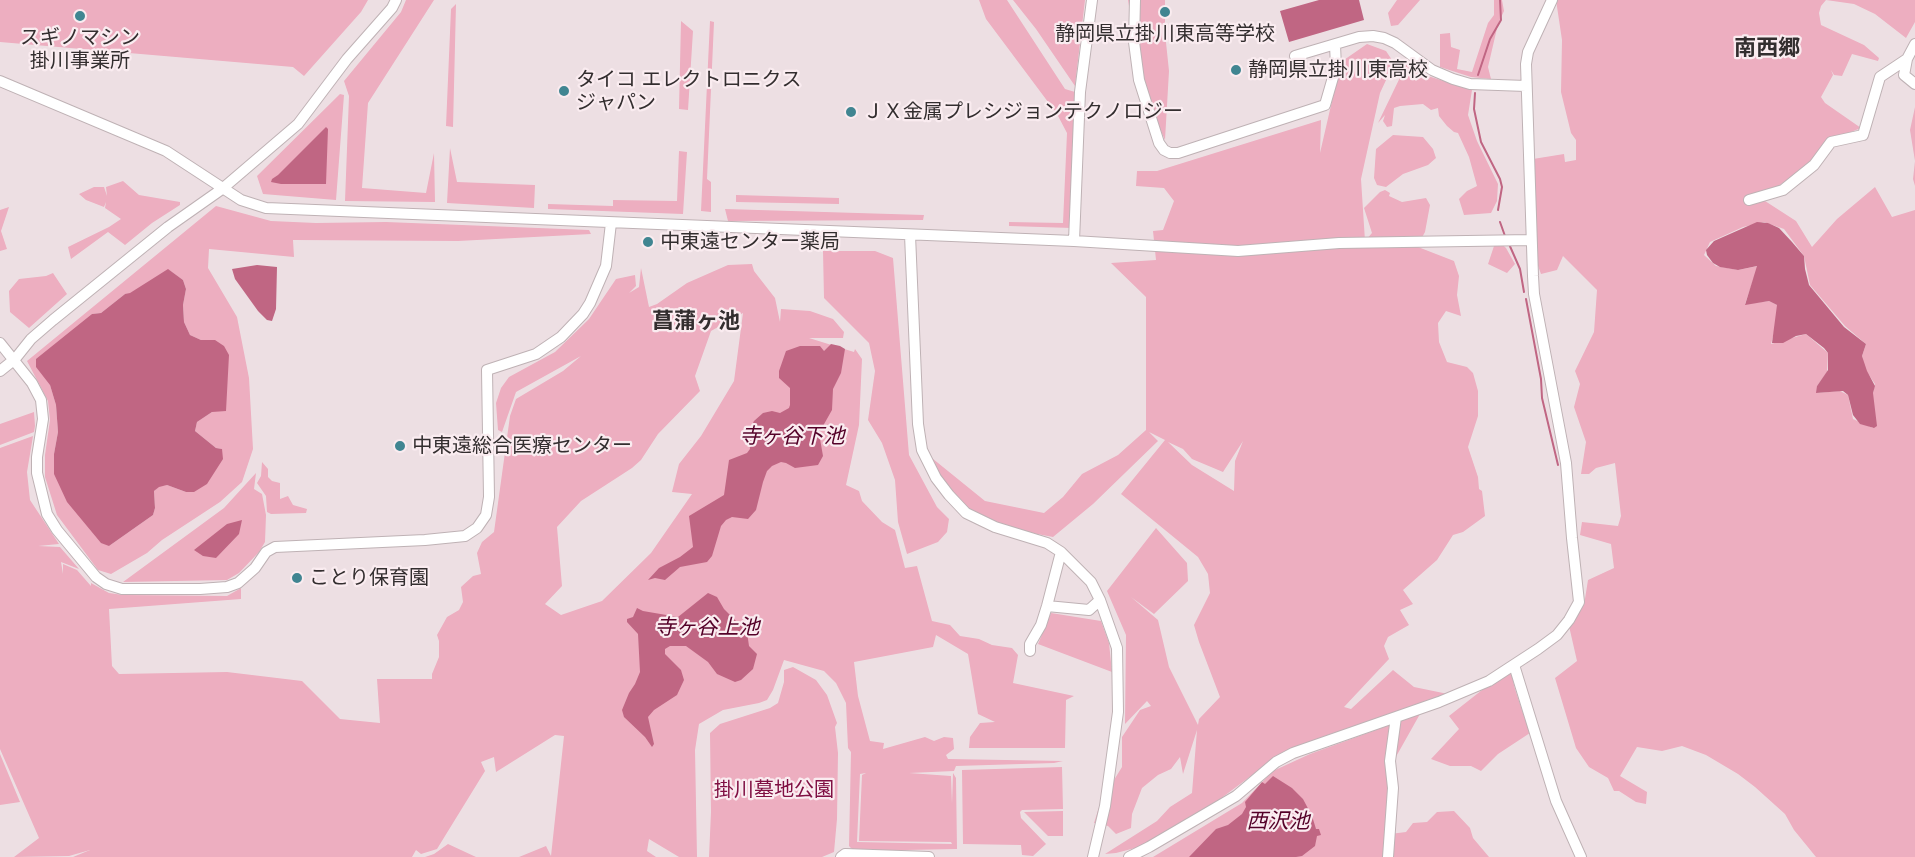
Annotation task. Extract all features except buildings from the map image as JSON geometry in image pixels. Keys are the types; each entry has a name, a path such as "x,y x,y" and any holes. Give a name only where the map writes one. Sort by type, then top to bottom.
{"street":[{"path":"0,371 15,359 31,339 115,268 222,189 298,124 347,59 392,8 396,0"},
{"path":"1074,241 1080,92 1092,0"},
{"path":"1135,0 1134,42 1139,80 1159,143 1164,150 1170,153 1178,153 1324,105 1336,67 1335,45"},
{"path":"1129,857 1149,848 1236,796 1276,762 1293,753 1438,702 1489,681 1557,635 1579,602 1566,463 1534,294 1526,86 1528,52 1552,0"},
{"path":"1295,56 1359,37 1384,38 1395,43 1432,70 1453,79 1470,84 1526,86"},
{"path":"1915,44 1907,59 1904,75 1915,84"},
{"path":"1749,200 1783,190 1815,165 1831,142 1863,135 1880,77 1907,59"},
{"path":"0,81 166,151 241,200 266,208 1074,241 1238,251 1339,243 1532,240"},
{"path":"0,343 15,359 41,400 43,419 38,473 47,514 78,557 96,577 106,584 122,589 227,587 238,584 255,568 266,552 275,547 425,540 465,536 477,528 486,515 489,497 487,370 536,354 561,336 583,314 591,303 605,268 611,223"},
{"path":"910,235 918,424 922,450 936,478 966,513 995,527 1047,543 1061,552 1091,582 1118,648 1118,712 1105,806 1093,857"},
{"path":"1030,651 1030,644 1041,626 1061,552"},
{"path":"1047,606 1089,610 1100,600"},
{"path":"1514,665 1556,801 1581,857"},
{"path":"1388,857 1393,788 1390,760 1396,717"},
{"path":"841,857 845,854 929,857"}],"green space":[{"path":"0,0 368,0 361,12 304,76 293,67 0,42"},
{"path":"406,0 434,0 368,103 362,188 426,193 434,153 435,202 345,201 349,96 344,81 401,12"},
{"path":"979,0 1007,0 1065,89 1075,92 1072,228 1009,226 1009,222 1063,223 1067,133 1057,114 986,19"},
{"path":"1013,0 1085,0 1075,86 1036,29"},
{"path":"1128,0 1165,0 1165,33 1169,71 1165,140 1143,92"},
{"path":"1397,0 1420,0 1398,25 1391,26 1388,13"},
{"path":"1494,0 1502,0 1504,11 1498,24 1488,67 1491,79 1471,77 1440,67 1440,34 1450,33 1451,47 1460,50 1457,69 1472,72 1488,23 1494,15"},
{"path":"1556,0 1826,0 1819,13 1821,25 1864,45 1879,58 1878,61 1852,54 1842,76 1834,75 1831,70 1833,75 1821,97 1825,103 1861,128 1828,141 1804,169 1748,203 1765,201 1796,221 1812,247 1837,219 1875,187 1892,217 1915,210 1915,857 1816,857 1794,830 1785,814 1755,787 1706,755 1682,746 1662,751 1637,747 1620,776 1647,792 1646,804 1636,802 1619,791 1614,791 1608,778 1589,767 1576,748 1555,678 1577,661 1569,626 1584,605 1588,580 1614,568 1611,544 1580,535 1582,522 1618,526 1621,516 1615,463 1596,468 1589,474 1581,474 1586,442 1574,407 1580,384 1575,371 1594,332 1597,290 1563,256 1557,270 1541,274 1537,263 1533,159 1564,154 1565,162 1576,160 1576,140 1571,133 1561,92 1562,40","holes":["1764,222 1784,229 1804,256 1810,285 1845,326 1866,344 1862,356 1865,369 1875,384 1873,428 1853,419 1848,395 1840,391 1817,393 1817,386 1827,372 1828,353 1806,334 1771,344 1778,316 1777,305 1769,301 1745,304 1758,266 1738,270 1716,266 1704,255 1710,242 1743,227"]},
{"path":"1826,0 1915,0 1915,22 1906,38 1875,14 1854,4"},
{"path":"456,4 453,127 446,126 451,9"},
{"path":"681,21 693,31 688,110 679,109"},
{"path":"710,21 714,22 707,179 711,182 711,212 701,211"},
{"path":"1367,44 1386,51 1394,63 1380,93 1361,179 1365,241 1372,233 1364,208 1380,192 1385,190 1390,193 1389,196 1402,202 1426,198 1430,205 1425,232 1420,241 1400,240 1454,261 1459,276 1457,295 1461,316 1446,311 1438,323 1439,342 1447,362 1467,367 1473,373 1478,391 1478,416 1468,447 1478,477 1479,489 1482,491 1485,516 1463,532 1453,535 1437,560 1403,590 1413,604 1400,610 1409,625 1388,637 1384,646 1389,659 1344,707 1351,709 1393,670 1414,687 1448,694 1369,726 1333,733 1283,752 1204,811 1139,847 1105,854 1157,821 1170,807 1192,793 1197,730 1183,774 1180,757 1171,769 1158,775 1142,788 1132,814 1131,828 1116,834 1108,826 1094,823 1101,801 1122,767 1122,737 1140,710 1151,706 1147,701 1125,724 1126,635 1107,591 1156,528 1187,563 1188,581 1154,614 1131,597 1158,620 1169,667 1198,725 1199,719 1220,697 1194,625 1210,593 1208,574 1198,557 1121,494 1165,440 1149,432 1158,441 1093,504 1053,537 990,525 956,502 922,450 985,501 1044,513 1063,497 1082,474 1118,455 1146,430 1146,297 1111,263 1156,260 1153,231 1163,230 1174,201 1164,188 1136,186 1137,171 1157,171 1321,120 1320,153 1341,62","holes":["1243,441 1235,461 1234,491 1192,465 1168,442 1183,449 1192,459 1223,472"]},
{"path":"1407,63 1428,76 1472,90 1468,115 1477,141 1498,184 1497,201 1491,213 1464,215 1459,199 1467,191 1477,186 1469,157 1458,133 1447,126 1439,116 1438,108 1431,110 1423,104 1400,106 1394,108 1392,126 1387,127 1383,121 1385,115 1378,123"},
{"path":"340,94 344,95 336,200 263,194 257,176"},
{"path":"1915,107 1915,161 1910,130"},
{"path":"1393,135 1423,137 1433,149 1436,158 1428,165 1403,174 1386,187 1377,185 1374,178 1376,149"},
{"path":"450,148 457,182 535,185 534,208 447,203"},
{"path":"679,151 687,152 683,214 548,209 548,204 613,206 613,200 677,201"},
{"path":"1915,161 1915,186 1913,179"},
{"path":"123,181 139,195 180,202 180,205 152,223 125,245 108,232 71,259 68,247 121,219 105,208 106,202 104,207 86,200 79,194 94,187 104,187 107,196 106,187"},
{"path":"736,195 839,198 839,204 736,202"},
{"path":"216,206 271,221 386,222 589,230 591,234 458,241 293,240 294,257 209,249 208,268 237,317 249,378 253,449 242,482 220,502 162,540 147,553 111,574 98,570 57,515 45,477 45,455 50,420 48,401 27,361","holes":["169,270 183,280 186,289 183,305 184,322 190,335 201,340 215,340 212,412 197,422 195,431 216,448 222,449 186,492 167,485 159,486 154,491 153,515 109,546 54,454 58,432 56,405 50,385 92,314 101,313 125,294 130,294"]},
{"path":"9,207 1,231 7,249 0,251 0,210"},
{"path":"725,209 924,215 923,220 728,221"},
{"path":"1501,243 1515,264 1507,273 1488,264 1494,246"},
{"path":"823,251 875,251 893,258 909,455 937,507 949,519 947,532 938,542 907,554 898,522 895,480 882,443 868,420 875,371 869,343 824,298"},
{"path":"752,264 754,271 775,298 780,322 781,309 810,311 833,319 844,332 843,338 809,338 854,352 855,349 862,359 859,425 846,485 859,491 862,501 882,522 895,530 905,568 917,566 932,621 950,625 960,636 1012,648 1018,655 1013,683 1074,696 1066,700 1065,748 969,748 970,737 980,723 995,722 978,714 968,654 936,635 933,647 854,662 858,696 870,741 884,743 883,749 925,737 934,741 944,737 953,738 954,749 946,755 948,759 1063,761 956,766 954,771 909,773 951,776 952,804 953,773 956,778 957,849 854,851 849,846 851,752 848,748 846,703 836,683 824,671 784,660 767,700 723,710 699,724 695,750 697,857 679,857 649,839 647,851 656,857 519,857 546,846 551,856 564,736 555,735 496,772 494,757 481,762 485,771 437,849 421,854 416,850 412,857 73,857 90,850 69,856 14,857 39,838 0,749 0,448 33,436 27,472 30,500 59,544 38,546 60,547 79,569 61,562 63,574 63,564 77,570 91,586 91,583 109,593 123,595 227,596 241,588 241,599 109,609 112,666 119,674 227,672 302,681 340,719 380,723 377,679 432,679 439,657 437,635 447,617 459,610 463,602 461,587 473,576 481,574 477,553 482,542 494,532 510,416 516,399 563,371 581,356 516,392 502,432 498,430 496,403 501,388 509,377 555,352 589,319 616,279 635,275 636,286 629,293 639,287 641,268 649,307 687,283 728,265","holes":["743,313 734,381 701,436 679,464 672,492 692,494 651,553 602,601 561,615 545,604 562,586 557,527 581,501 641,460 658,434 700,391 695,376 711,331","866,773 862,775 859,841 951,842 952,844 857,842 860,774"]},
{"path":"53,273 67,294 29,328 10,312 9,291 19,279"},
{"path":"34,412 34,432 0,445 0,424"},
{"path":"262,462 268,469 268,477 280,483 280,499 288,496 293,505 307,509 306,513 271,514 267,512 266,496 257,483 261,476"},
{"path":"256,473 254,489 262,494 266,515 265,542 259,552 239,573 227,580 123,582 224,508"},
{"path":"1051,613 1101,621 1109,643 1112,672 1038,644"},
{"name":"掛川墓地公園","path":"793,667 816,680 827,695 837,723 835,727 838,753 837,819 834,852 822,857 709,857 710,733 720,724 770,708 778,703 784,682 784,670"},
{"path":"1510,668 1525,719 1533,731 1498,754 1481,771 1471,766 1450,766 1431,759 1459,729 1449,716"},
{"path":"1420,714 1393,762 1390,834 1406,832 1413,823 1427,822 1437,812 1454,811 1470,828 1473,838 1489,857 1153,857 1242,803 1273,771 1310,754"},
{"path":"0,754 20,802 0,805"},
{"path":"1062,767 1063,809 1022,810 1020,812 1021,818 1046,844 1033,856 1022,855 1021,845 963,844 962,770"},
{"path":"1063,811 1063,836 1048,836 1024,812"},
{"path":"448,844 476,857 425,857 434,854"}],"water":[{"path":"1319,0 1359,0 1364,20 1289,42 1280,11"},
{"path":"326,127 328,129 326,184 271,182 272,179"},
{"path":"1757,222 1768,223 1779,228 1792,242 1804,256 1809,285 1844,327 1866,344 1862,356 1875,386 1873,393 1877,426 1874,428 1860,424 1853,415 1848,395 1843,391 1816,393 1817,386 1828,370 1828,353 1824,348 1806,334 1783,343 1772,343 1777,305 1769,301 1745,305 1757,266 1738,270 1720,267 1713,263 1707,255 1706,250 1714,241"},
{"path":"257,265 277,267 276,309 272,321 267,320 258,311 235,279 232,269"},
{"path":"168,269 183,280 186,289 183,305 184,322 190,335 201,340 215,340 224,346 229,355 226,411 212,412 197,422 195,431 216,448 222,449 223,459 207,484 194,492 186,492 167,485 159,487 154,491 153,515 109,546 101,543 67,502 54,474 54,454 58,432 56,405 50,385 36,367 36,359 92,314 101,313 125,294"},
{"name":"寺ヶ谷下池","path":"831,344 845,349 841,373 833,389 832,410 819,433 823,456 818,465 795,468 781,462 772,466 767,471 763,482 756,510 748,519 732,517 726,520 721,526 712,556 707,562 680,567 665,580 655,578 648,580 659,568 693,547 689,516 724,495 729,460 747,453 750,449 748,433 754,421 763,413 772,411 780,413 789,408 790,388 779,378 786,351 800,346 820,346 824,351"},
{"path":"242,520 239,534 216,558 203,556 194,550 227,524"},
{"name":"寺ヶ谷上池","path":"708,593 717,597 724,609 747,632 749,646 757,654 753,669 741,680 735,682 717,674 708,662 686,646 670,646 665,649 665,654 681,670 684,680 677,695 654,710 648,717 654,744 652,747 624,717 622,710 640,672 638,634 627,619 633,617 637,608 678,617"},
{"name":"西沢池","path":"1273,776 1292,788 1303,799 1321,835 1317,836 1315,846 1302,856 1296,857 1189,857 1216,829 1228,825 1242,814 1246,807 1245,802 1262,782 1265,784"}],"waterway":[{"path":"1478,75 1490,39 1501,20 1500,0"},
{"path":"1475,93 1474,109 1481,142 1502,187 1498,210"},
{"path":"1500,222 1505,236"},
{"path":"1509,244 1520,269 1524,292"},
{"path":"1526,299 1541,379 1542,398 1558,465"}],"place":[{"name":"静岡県立掛川東高等学校","path":"1165,12"},
{"name":"スギノマシン 掛川事業所","path":"80,16"},
{"name":"静岡県立掛川東高校","path":"1236,70"},
{"name":"タイコ エレクトロニクス ジャパン","path":"564,91"},
{"name":"ＪＸ金属プレシジョンテクノロジー","path":"851,112"},
{"name":"中東遠センター薬局","path":"648,242"},
{"name":"中東遠総合医療センター","path":"400,446"},
{"name":"ことり保育園","path":"297,578"}],"district":[{"name":"南西郷","path":"1767,48"},
{"name":"菖蒲ヶ池","path":"696,321"}]}
